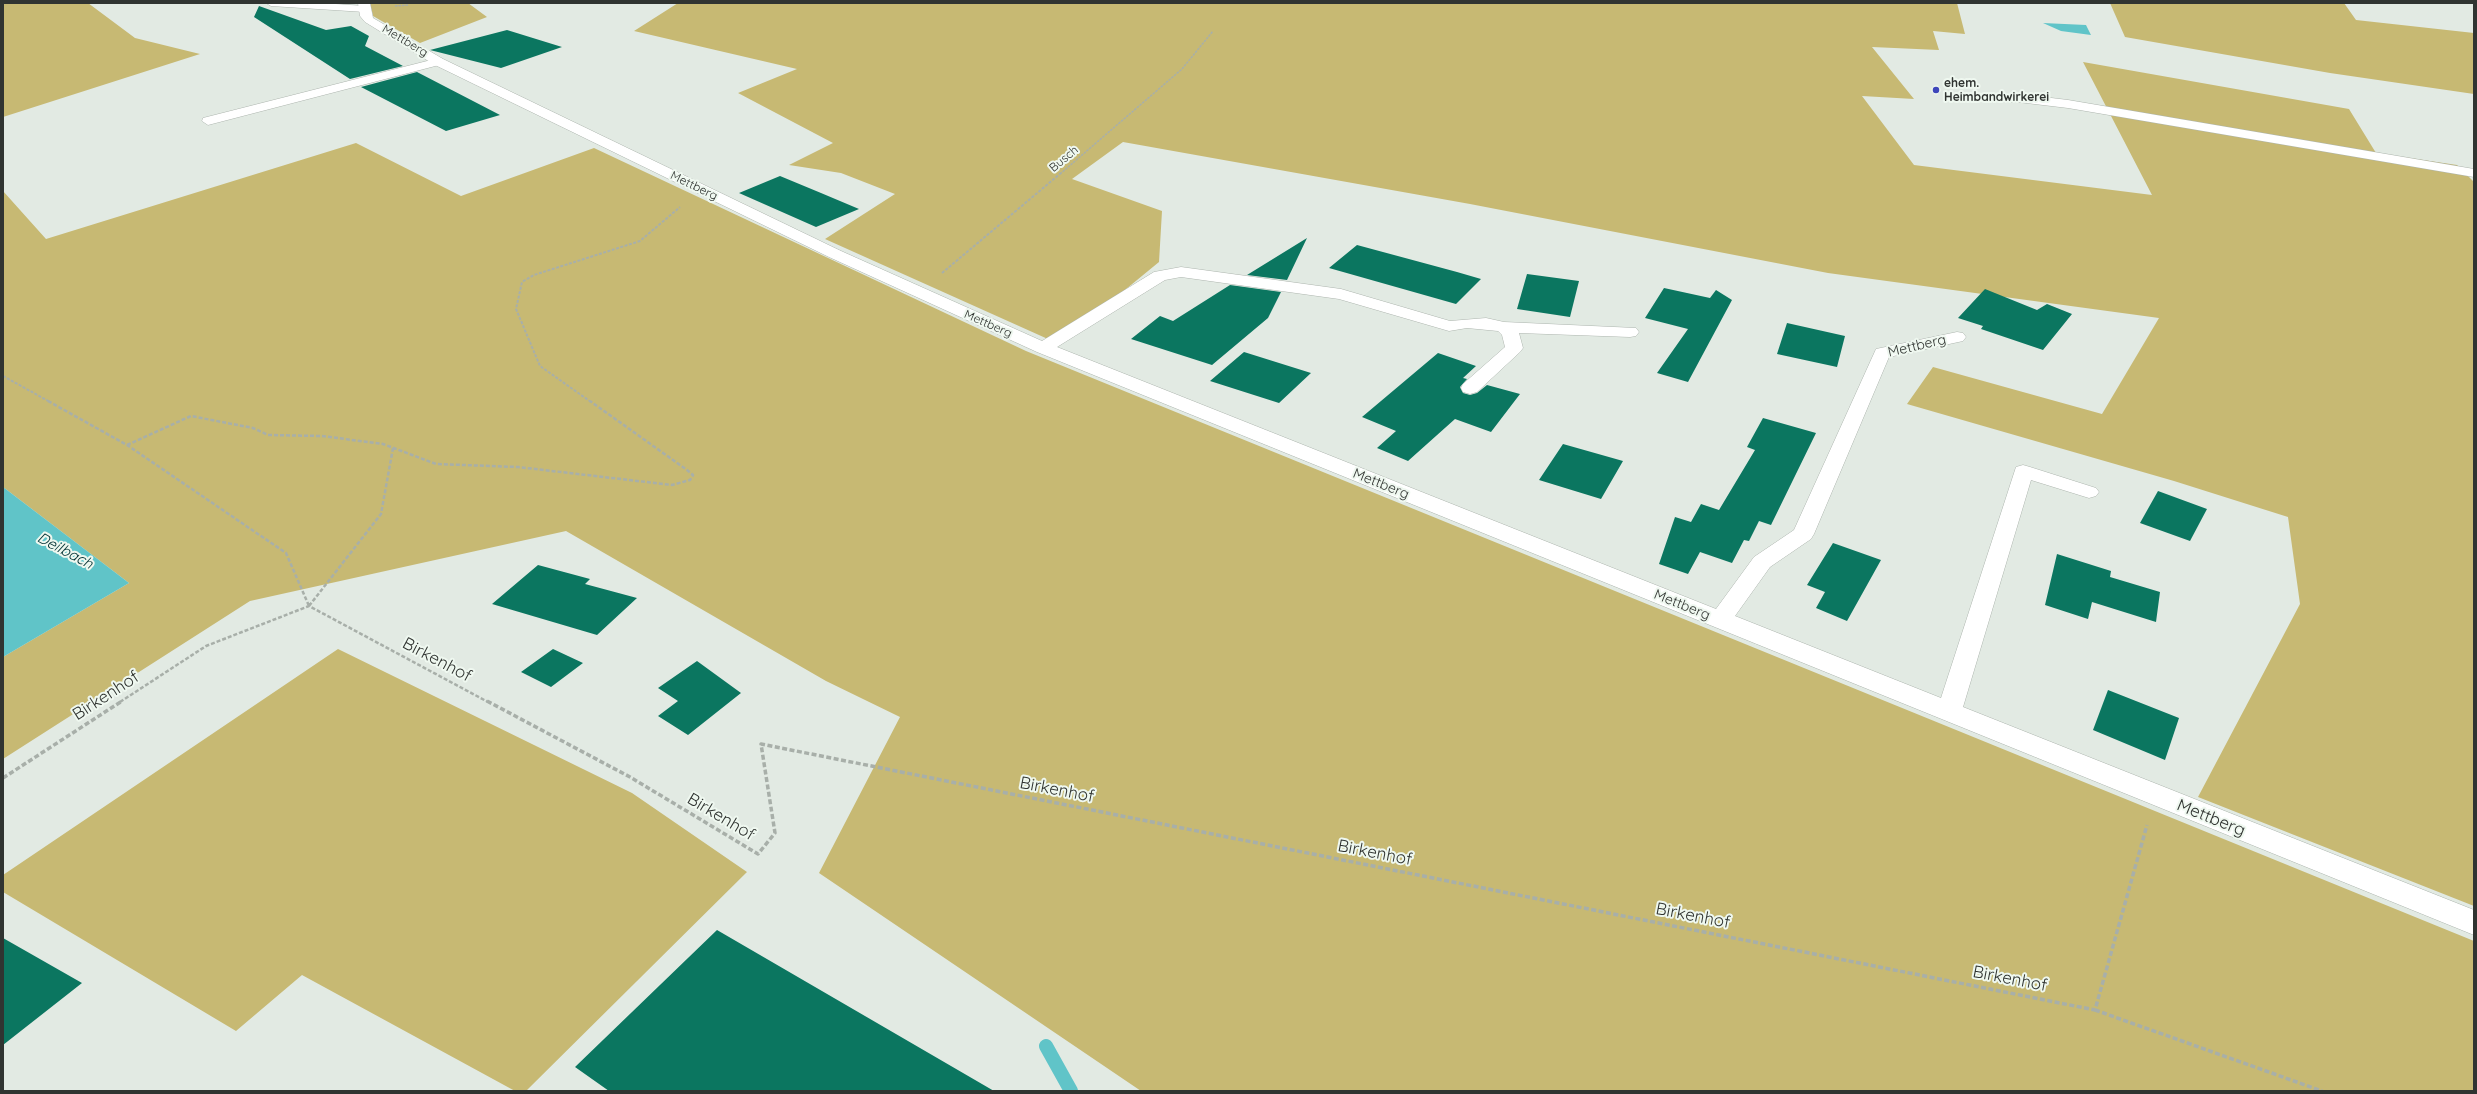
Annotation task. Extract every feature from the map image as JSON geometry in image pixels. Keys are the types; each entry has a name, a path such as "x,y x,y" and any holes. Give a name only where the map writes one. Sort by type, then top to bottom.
{"street":[{"name":"Mettberg","path":"364,6 369,20 439,62 918,293 1042,348 2474,923"},
{"path":"1042,348 1160,276 1181,272 1341,294 1449,326 1466,323 1486,323 1504,327 1630,332"},
{"path":"1470,388 1514,348 1511,334 1504,327"},
{"name":"Mettberg","path":"1720,620 1762,562 1803,534 1882,353 1957,337"},
{"path":"1949,713 2023,471 2089,492"}],"lane":[{"path":"271,3 364,6"},
{"path":"208,121 439,62"},
{"path":"1988,98 2018,98 2068,104 2474,173"}],"path":[{"name":"Busch","path":"918,293 1132,114 1182,68 1213,31"},
{"path":"126,445 191,416 253,428 268,435 322,436 383,444 436,464 518,467 672,485 690,480 693,475 687,470 540,366 516,309 522,282 534,276 640,241 652,233 700,189"},
{"path":"3,376 126,445 286,553 309,606 381,514 393,448"},
{"name":"Birkenhof","path":"3,778 206,646 309,606 630,778 758,854 776,833 761,744 2095,1010"},
{"path":"2156,796 2095,1010 2228,1059 2322,1091"}],"shaded area":[{"path":"3,3 88,3 135,38 200,54 3,117"},
{"path":"370,3 468,3 487,17 420,43 373,16"},
{"path":"678,3 1957,3 1965,34 1933,31 1939,50 1872,47 1914,99 1862,96 1914,165 2152,195 2083,62 2349,109 2376,153 2457,165 2474,182 2474,906 2198,797 2300,604 2288,517 2174,481 1907,404 1933,367 2102,414 2159,318 1828,273 1470,204 1123,142 1072,179 1162,211 1159,262 1059,344 825,239 895,194 841,173 789,165 833,143 738,93 797,69 634,31"},
{"path":"2110,3 2344,3 2356,20 2474,33 2474,94 2330,73 2125,37"},
{"path":"356,143 461,196 594,148 1026,351 2474,941 2474,1091 1141,1091 819,873 900,717 826,681 566,531 250,601 3,759 3,657 129,583 3,487 3,191 46,239"},
{"path":"338,649 632,793 747,872 526,1091 515,1091 302,975 236,1031 3,892 3,875"}],"water":[{"path":"2043,23 2086,25 2091,35 2061,31"},
{"path":"3,487 129,583 3,657"}],"building":[{"path":"259,6 326,30 351,26 369,36 365,46 403,66 350,79 254,17"},
{"path":"507,30 562,47 501,68 430,50"},
{"path":"417,72 500,115 446,131 361,87"},
{"path":"780,176 859,209 816,227 739,193"},
{"path":"1307,238 1287,280 1247,275"},
{"path":"1357,245 1481,279 1456,304 1329,268"},
{"path":"1527,274 1579,281 1570,317 1517,309"},
{"path":"1230,285 1281,292 1268,318 1212,365 1131,339 1160,316 1173,321"},
{"path":"1664,288 1710,298 1716,290 1732,300 1688,382 1657,373 1688,329 1645,318"},
{"path":"1985,289 2037,310 2047,304 2072,314 2043,350 1981,329 1983,326 1958,318"},
{"path":"1787,323 1845,336 1837,367 1777,354"},
{"path":"1244,352 1311,373 1279,403 1210,381"},
{"path":"1438,353 1476,366 1463,378 1467,379 1460,387 1463,393 1470,395 1477,393 1487,385 1520,394 1491,432 1455,419 1408,461 1377,448 1396,431 1362,417"},
{"path":"1763,418 1816,433 1771,525 1759,521 1749,541 1744,540 1732,563 1700,552 1688,574 1659,564 1675,517 1691,522 1701,504 1719,510 1755,450 1747,447"},
{"path":"1563,444 1623,461 1601,499 1539,480"},
{"path":"2158,491 2207,509 2190,541 2140,523"},
{"path":"1833,543 1881,560 1847,621 1816,608 1825,592 1807,585"},
{"path":"2057,554 2111,571 2110,577 2160,592 2156,622 2092,602 2088,619 2045,605"},
{"path":"538,565 590,579 585,584 637,598 597,635 492,604"},
{"path":"553,649 583,663 551,687 521,672"},
{"path":"697,661 741,693 688,735 658,716 678,701 658,688"},
{"path":"2108,690 2179,718 2165,760 2093,730"},
{"path":"717,930 994,1091 609,1091 575,1067"},
{"path":"3,938 82,983 3,1045"}],"waterway":[{"name":"Deilbach","path":"1046,1046 1071,1091"}],"place":[{"name":"ehem. Heimbandwirkerei","path":"1936,90"}]}
